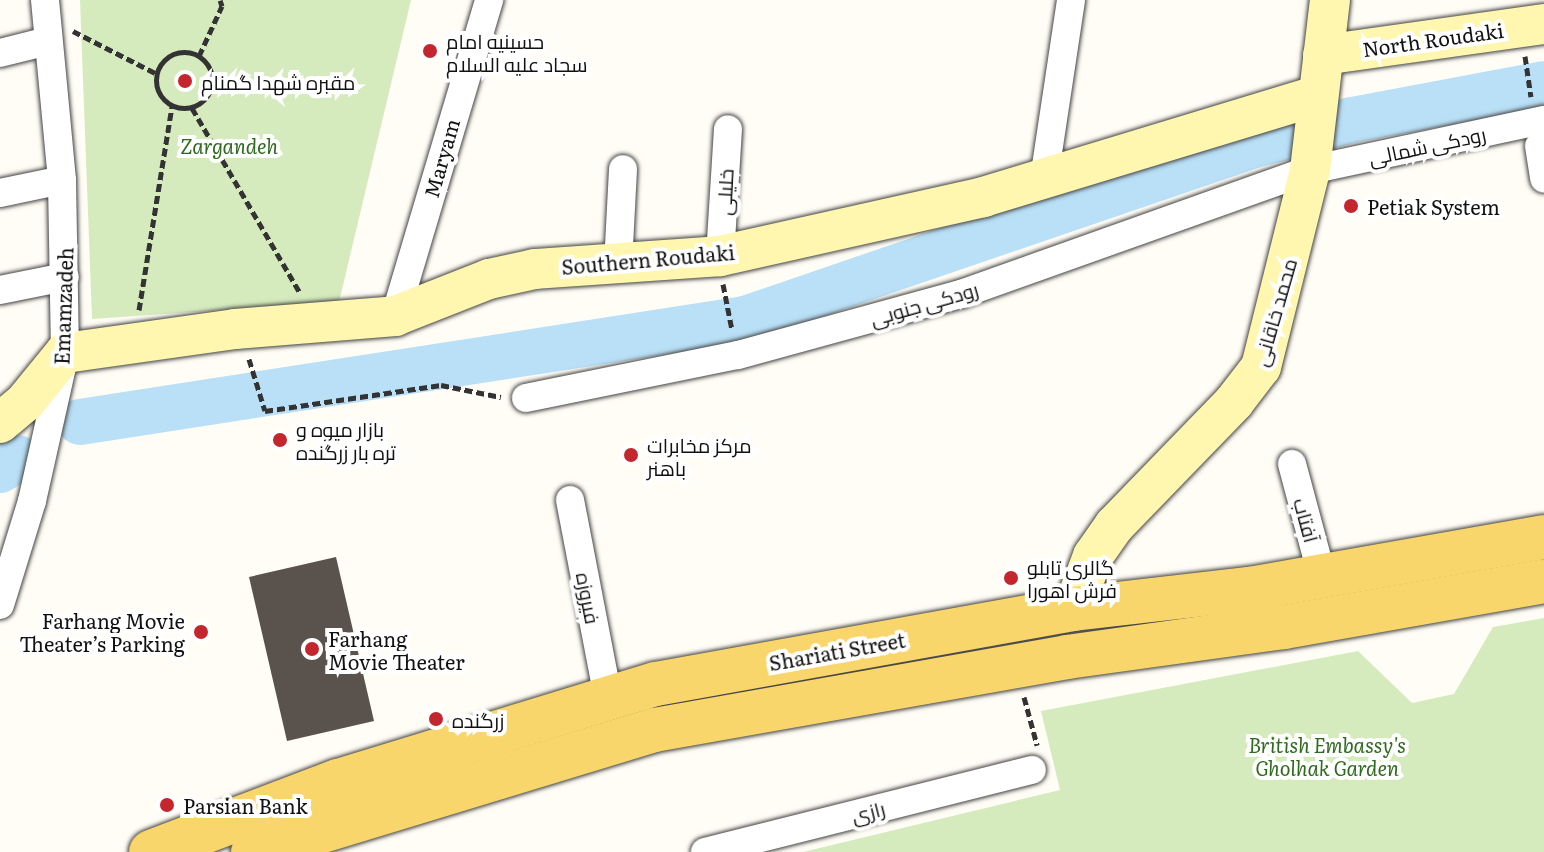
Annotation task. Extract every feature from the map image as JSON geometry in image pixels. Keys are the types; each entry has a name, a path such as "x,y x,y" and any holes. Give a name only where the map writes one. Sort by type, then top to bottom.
{"main road":[{"name":"Shariati Street","path":"151,852 338,781 608,697 710,673 1073,609 1249,589 1544,537"},
{"path":"253,852 654,730 1067,657 1284,627 1544,581"},
{"path":"1067,657 1073,609"}],"street":[{"name":"Maryam","path":"395,316 489,0"},
{"path":"1044,179 1071,0"},
{"name":"محمد خاقانی","path":"1073,609 1093,556 1114,526 1234,402 1261,367 1310,170 1316,96 1330,0"},
{"path":"0,53 46,19"},
{"name":"Emamzadeh","path":"0,605 32,501 65,353 62,180 46,19"},
{"name":"North Roudaki","path":"1323,55 1534,37"},
{"name":"Southern Roudaki","path":"65,353 235,329 395,316 535,269 618,265 721,268 983,197 1316,96"},
{"path":"1539,124 1544,179"},
{"name":"رودکی شمالی","path":"1310,170 1539,124"},
{"name":"خلیلی","path":"721,268 728,129"},
{"path":"618,265 623,169"},
{"name":"رودکی جنوبی","path":"526,398 738,355 961,294 1310,170"},
{"path":"0,193 62,180"},
{"path":"0,290 65,277"},
{"path":"0,423 25,402 65,353"},
{"name":"آفتاب","path":"1292,464 1322,576"},
{"name":"فیروزه","path":"570,500 608,697"},
{"name":"رازی","path":"705,852 1032,770"}],"path":[{"path":"199,56 222,6 220,0"},
{"path":"46,19 157,74"},
{"path":"1534,37 1539,124"},
{"path":"173,54 199,56 211,71 213,80 207,98 192,108 172,106 159,92 157,74 173,54"},
{"path":"133,343 172,106"},
{"path":"192,108 318,324"},
{"path":"721,268 735,341"},
{"path":"255,371 265,411 441,385 513,400 526,398"},
{"path":"1016,666 1042,767 1032,770"}],"green space":[{"name":"Zargandeh","path":"80,0 411,0 339,302 92,319"},
{"name":"British Embassy's Gholhak Garden","path":"1544,618 1544,852 803,852 1060,790 1041,711 1358,651 1412,703 1454,694 1493,627"}],"building":[{"name":"Farhang Movie Theater","path":"336,557 374,721 287,741 249,577"}],"waterway":[{"path":"80,422 745,319 1254,145 1352,120 1544,84"},
{"path":"0,470 19,458"}],"place":[{"name":"حسینیه امام سجاد علیه السلام","path":"430,51"},
{"name":"مقبره شهدا گمنام","path":"185,81"},
{"name":"Petiak System","path":"1351,206"},
{"name":"بازار میوه و تره بار زرگنده","path":"280,440"},
{"name":"مرکز مخابرات باهنر","path":"631,455"},
{"name":"گالری تابلو فرش اهورا","path":"1011,578"},
{"name":"Farhang Movie Theater’s Parking","path":"201,632"},
{"name":"Farhang Movie Theater","path":"312,649"},
{"name":"زرگنده","path":"436,719"},
{"name":"Parsian Bank","path":"167,805"}]}
